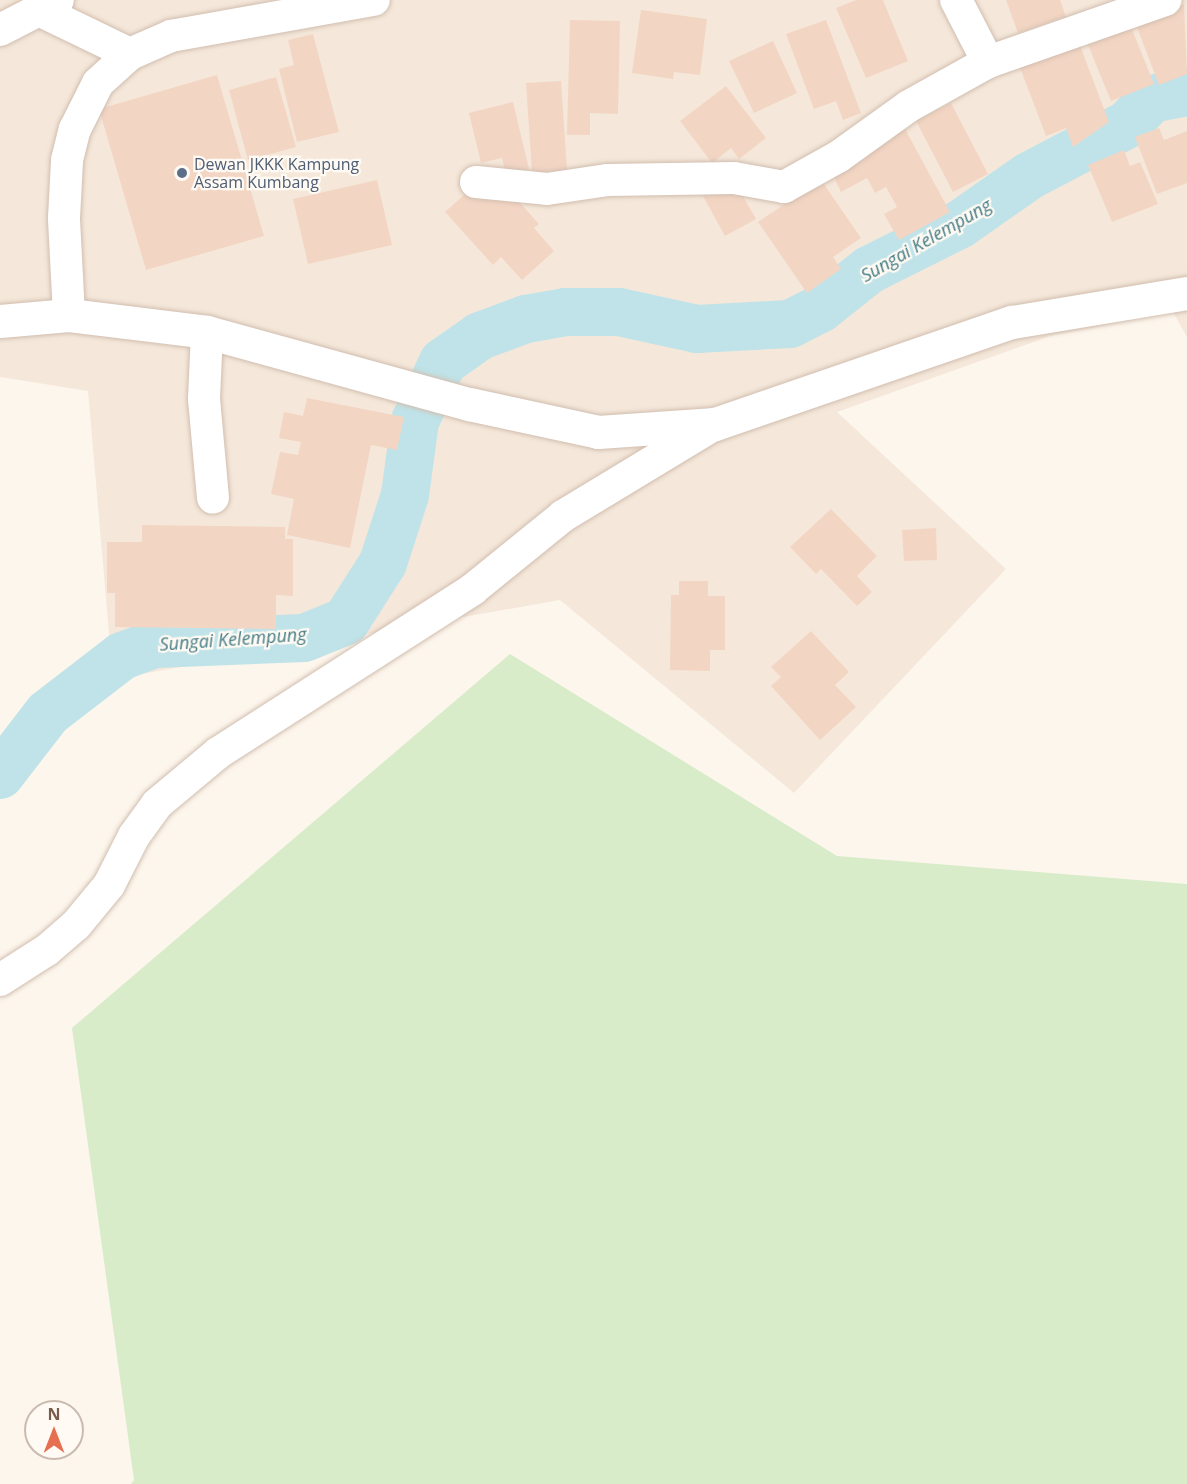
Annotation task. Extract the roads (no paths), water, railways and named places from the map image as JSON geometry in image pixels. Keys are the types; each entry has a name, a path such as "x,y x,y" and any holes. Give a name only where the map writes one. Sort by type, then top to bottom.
{"main road":[{"path":"0,321 69,315 207,332 469,404 598,432 715,424 1012,322 1187,293"}],"street":[{"path":"69,315 64,196 75,129 98,83 130,54 171,36 374,0"},
{"path":"956,0 988,62"},
{"path":"476,182 547,189 608,180 734,178 784,187 838,158 909,106 988,62 1166,0"},
{"path":"0,30 50,5 130,54"},
{"path":"207,332 204,399 213,498"},
{"path":"0,980 47,950 76,925 109,885 134,836 157,804 218,753 473,589 563,516 715,424"}],"waterway":[{"name":"Sungai Kelempung","path":"0,775 48,713 122,656 155,644 304,638 346,621 383,563 405,495 415,421 443,362 480,336 526,319 565,312 619,312 697,329 790,324 820,309 869,270 959,225 1029,176 1128,124 1151,99 1187,92"}],"place":[{"name":"Dewan JKKK Kampung Assam Kumbang","path":"182,173"}]}
